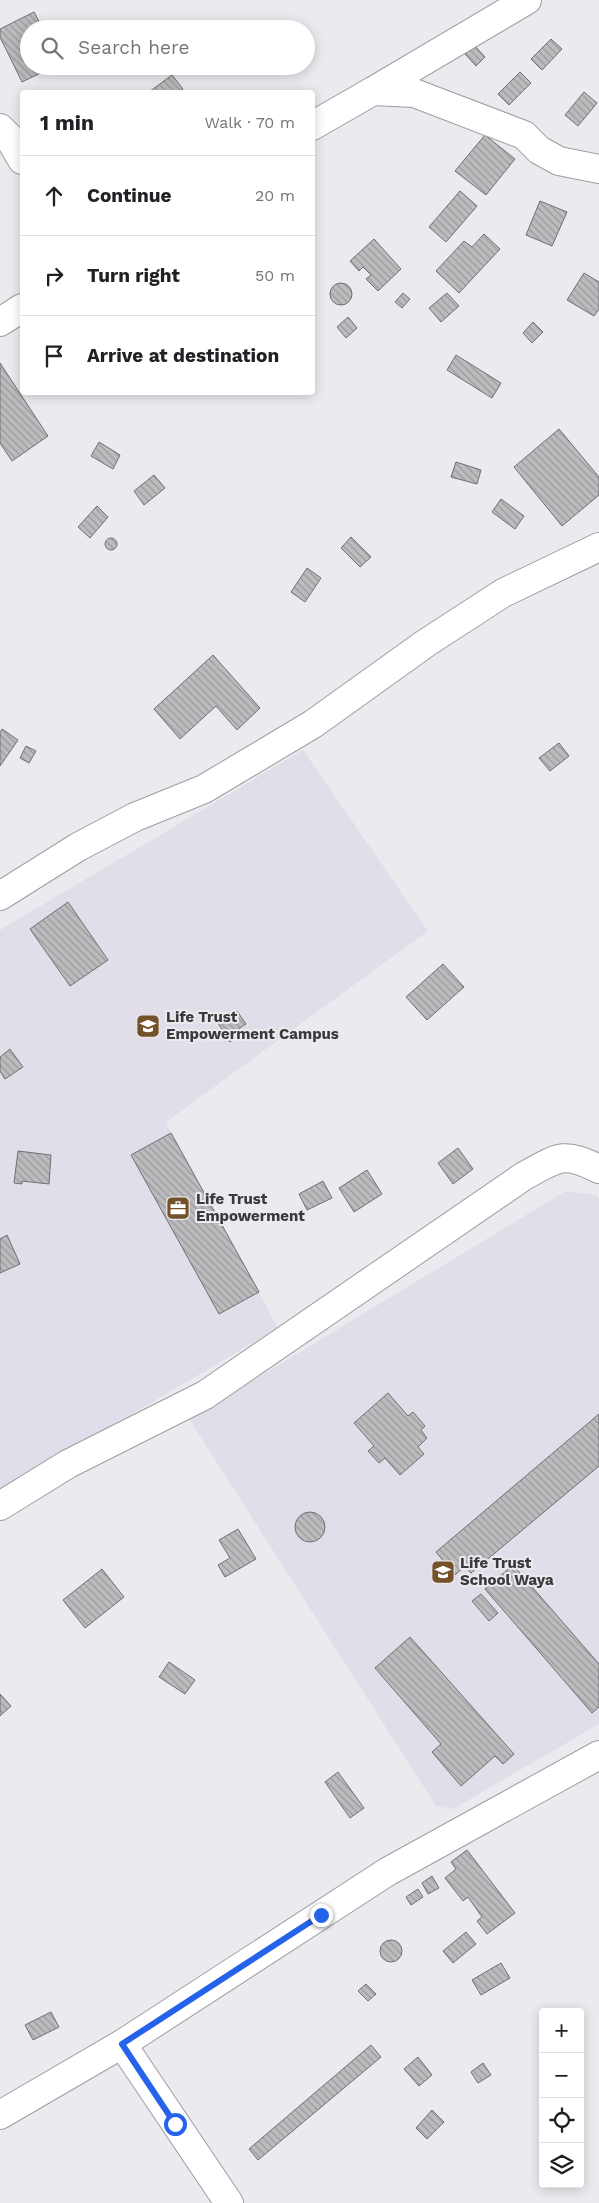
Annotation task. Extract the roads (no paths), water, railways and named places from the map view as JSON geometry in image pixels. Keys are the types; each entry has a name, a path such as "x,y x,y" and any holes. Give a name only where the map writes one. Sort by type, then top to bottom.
{"street":[{"path":"315,124 527,0"},
{"path":"373,91 414,93 524,135 539,150 559,161 599,168"},
{"path":"0,128 8,136 20,157"},
{"path":"0,322 20,309"},
{"path":"0,896 94,838 135,816 204,789 313,724 426,643 503,593 599,547"},
{"path":"0,1506 68,1464 205,1395 524,1176 554,1159 576,1158 599,1170"},
{"path":"0,2115 122,2044 387,1872 599,1755"},
{"path":"122,2044 229,2203"}],"place":[{"name":"Life Trust Empowerment Campus","path":"148,1026"},
{"name":"Life Trust Empowerment","path":"178,1208"},
{"name":"Life Trust School Waya","path":"443,1572"}]}
